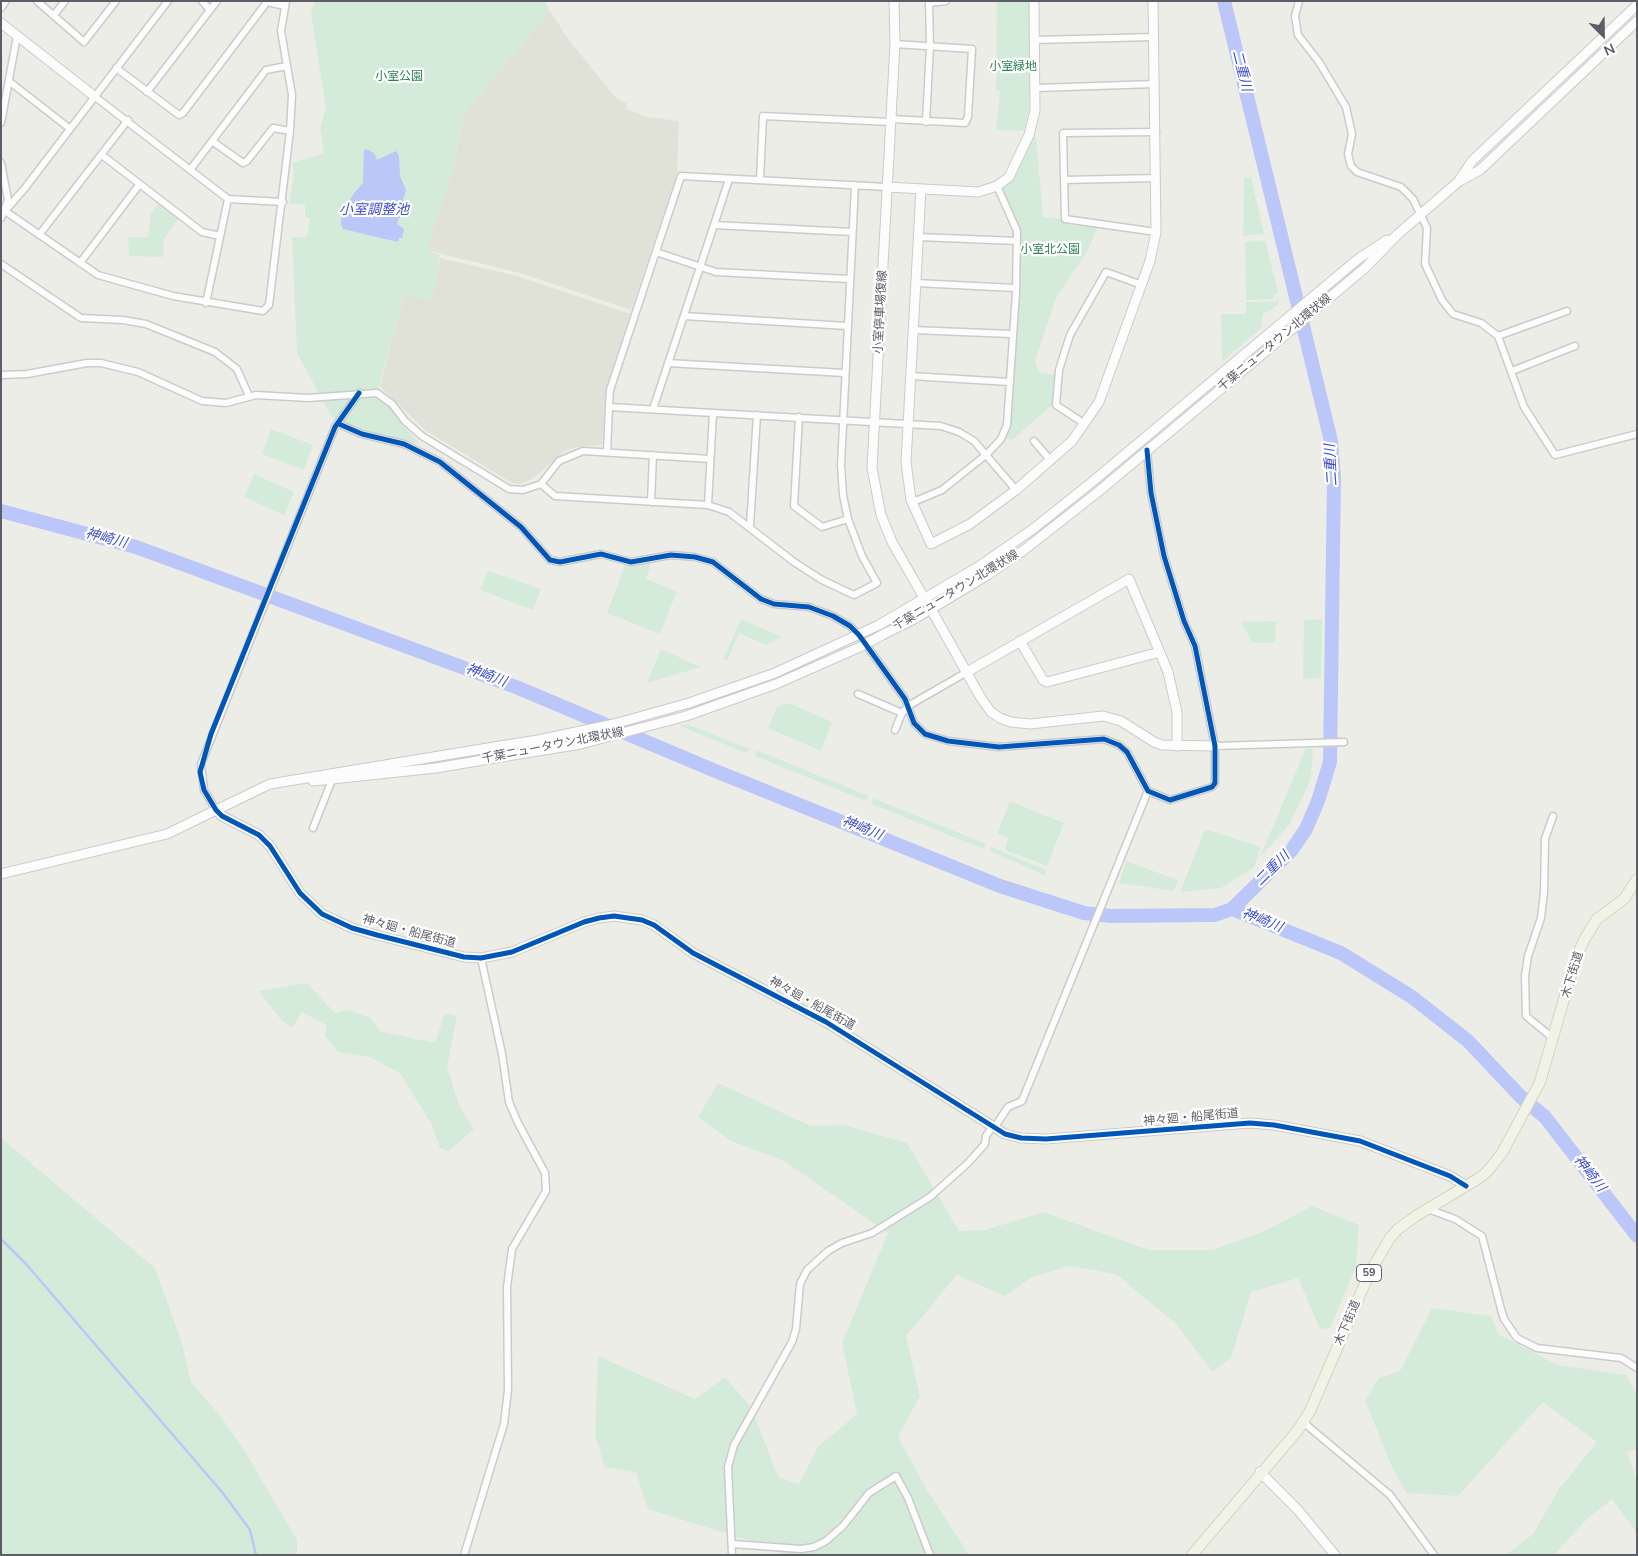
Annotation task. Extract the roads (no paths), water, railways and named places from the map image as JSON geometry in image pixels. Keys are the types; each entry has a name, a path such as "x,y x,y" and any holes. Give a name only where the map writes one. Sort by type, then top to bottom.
{"main road":[{"name":"木下街道","path":"1192,1555 1303,1422 1324,1381 1376,1259 1398,1229 1486,1173 1494,1164 1525,1114 1537,1088 1554,1039 1575,961 1584,940 1597,919 1624,899 1637,879"}],"street":[{"path":"1,8 6,1"},
{"path":"38,1 84,42 116,1"},
{"path":"54,15 65,1"},
{"path":"1,218 168,1"},
{"path":"202,1 210,10"},
{"path":"147,92 217,1"},
{"name":"小室停車場復線","path":"894,1 895,44 874,421 873,479 881,515 892,542 992,712 1011,722 1030,724 1103,716 1121,721 1154,742 1177,746 1215,746"},
{"path":"926,122 930,46 929,2 946,1"},
{"path":"607,452 610,390 681,176 978,192 997,186 1012,173 1029,135 1035,110 1034,1"},
{"path":"921,189 906,462 911,500 931,544 970,524 1051,461 1072,441 1099,402 1142,285 1156,232 1153,1"},
{"path":"1298,1 1295,16 1298,35 1318,62 1346,107 1352,134 1348,154 1351,166 1357,172 1401,186 1413,199 1422,214 1427,234 1425,264 1446,307 1458,316 1481,323 1498,336 1524,406 1555,455 1637,434"},
{"path":"5,211 98,275 206,303 267,309 283,202 290,131 292,95 281,31 286,4 267,2 183,113 175,114 116,68"},
{"name":"千葉ニュータウン北環状線","path":"1458,182 1472,161 1637,5"},
{"name":"千葉ニュータウン北環状線","path":"270,784 332,780 495,758 580,744 686,716 776,684 884,634 931,609 1024,550 1147,450 1365,268 1398,234 1458,182 1480,170 1637,20"},
{"path":"1,23 228,199 283,202"},
{"path":"1,123 17,36"},
{"path":"1035,40 1154,37"},
{"path":"760,180 763,116 961,124 968,117 972,49 895,44"},
{"path":"190,170 266,70 287,66"},
{"path":"10,82 69,128"},
{"path":"1036,88 1155,84"},
{"path":"39,235 128,120"},
{"path":"212,141 242,163 247,161 273,128 290,131"},
{"path":"1156,132 1063,133 1065,219 1068,221 1156,232"},
{"path":"102,155 202,232 220,236"},
{"path":"1,163 7,191 5,211"},
{"path":"653,410 729,178"},
{"path":"1064,180 1156,178"},
{"path":"80,263 139,184"},
{"path":"541,484 555,496 708,505 729,512 750,526 794,562 822,580 854,595 877,583 862,556 848,519 843,494 841,465 844,373 855,185"},
{"path":"911,500 918,500 942,490 987,454 1001,439 1007,425 1011,334 1014,331 1017,241 1014,220 997,186"},
{"path":"206,303 228,199"},
{"path":"714,225 852,232"},
{"name":"千葉ニュータウン北環状線","path":"216,810 270,784 538,740 614,724 688,703 774,673 879,625 925,600 1033,529 1092,482 1358,259 1398,234"},
{"path":"918,237 1017,241"},
{"path":"656,252 716,272 849,279"},
{"path":"1,264 81,318 123,320 146,324 216,352 236,369 249,396"},
{"path":"1085,424 1056,405 1059,370 1070,335 1106,272 1142,285"},
{"path":"916,283 1015,288"},
{"path":"1498,336 1567,311"},
{"path":"684,316 847,326"},
{"path":"914,330 1011,334"},
{"path":"1512,371 1575,346"},
{"path":"1,375 27,374 87,363 101,363 138,372 208,402 226,403 249,396 321,397 370,392 383,396 422,436 509,489 523,490 541,484 559,461 583,451 710,459"},
{"path":"668,364 844,373"},
{"path":"910,376 1009,382"},
{"path":"1,874 167,834 216,810 204,790 200,772 201,764 335,427 339,424 352,394"},
{"path":"609,407 941,426 959,432 974,441 1016,490"},
{"path":"708,505 713,413"},
{"path":"750,526 758,415"},
{"path":"799,417 794,506 822,527 848,519"},
{"path":"339,424 370,436 404,444 440,462 521,527 550,560 560,562 601,554 631,562 671,555 695,556 713,562 761,600 774,604 810,607 833,616 850,626 859,635 905,699 914,723 921,732 948,741 999,747 1096,738 1112,741 1127,752 1148,791 1170,800 1212,787 1215,783 1215,746 1195,646 1184,620 1164,556 1151,493 1147,450"},
{"path":"1034,440 1051,461"},
{"path":"651,502 653,455"},
{"path":"895,730 902,713 908,706 1129,579 1160,652 1174,696 1177,746"},
{"path":"1020,641 1047,682 1160,652"},
{"path":"858,694 902,713"},
{"path":"1215,746 1344,742"},
{"path":"313,828 332,780"},
{"path":"732,1555 733,1544 728,1468 734,1445 792,1342 796,1329 800,1284 807,1270 828,1251 842,1243 872,1233 930,1197 968,1163 985,1144 986,1136 1008,1107 1022,1101 1148,791"},
{"name":"神々廻・船尾街道","path":"216,810 222,816 259,835 270,846 300,893 322,914 352,928 377,935 464,957 481,958 512,952 599,918 614,916 642,920 654,925 693,953 833,1026 993,1128 1021,1138 1046,1139 1250,1123 1274,1124 1360,1141 1450,1176 1466,1186"},
{"path":"1553,816 1544,839 1544,892 1541,918 1528,956 1525,976 1526,1016 1554,1039"},
{"path":"464,1555 504,1424 508,1390 507,1287 512,1249 546,1191 545,1173 509,1102 502,1054 481,958"},
{"path":"1428,1209 1455,1219 1482,1236 1500,1309 1504,1319 1517,1338 1537,1348 1620,1358 1637,1368"},
{"path":"1303,1422 1390,1495 1434,1555"},
{"path":"1260,1472 1298,1510 1335,1555"},
{"path":"733,1544 801,1549 814,1547 826,1540 842,1526 869,1493 896,1476 908,1498 930,1555"}],"water":[{"name":"小室調整池","path":"366,149 374,153 377,160 396,151 399,156 400,176 406,190 399,213 404,216 399,218 397,224 404,229 402,238 399,238 398,242 343,229 341,225 341,216 354,193 363,183 364,151"}],"waterway":[{"name":"二重川","path":"1224,1 1331,441 1334,477 1330,762 1318,801 1306,829 1291,851 1232,909"},
{"name":"神崎川","path":"1,511 136,547 516,687 713,770 1000,886 1084,913 1111,916 1215,915 1232,909 1341,953 1412,997 1468,1041 1521,1097 1545,1117 1637,1236"},
{"path":"1,1239 26,1264 222,1492 250,1530 256,1555"}],"park label":[{"name":"小室緑地","path":"1013,67"},
{"name":"小室公園","path":"399,77"},
{"name":"小室北公園","path":"1050,250"}]}
